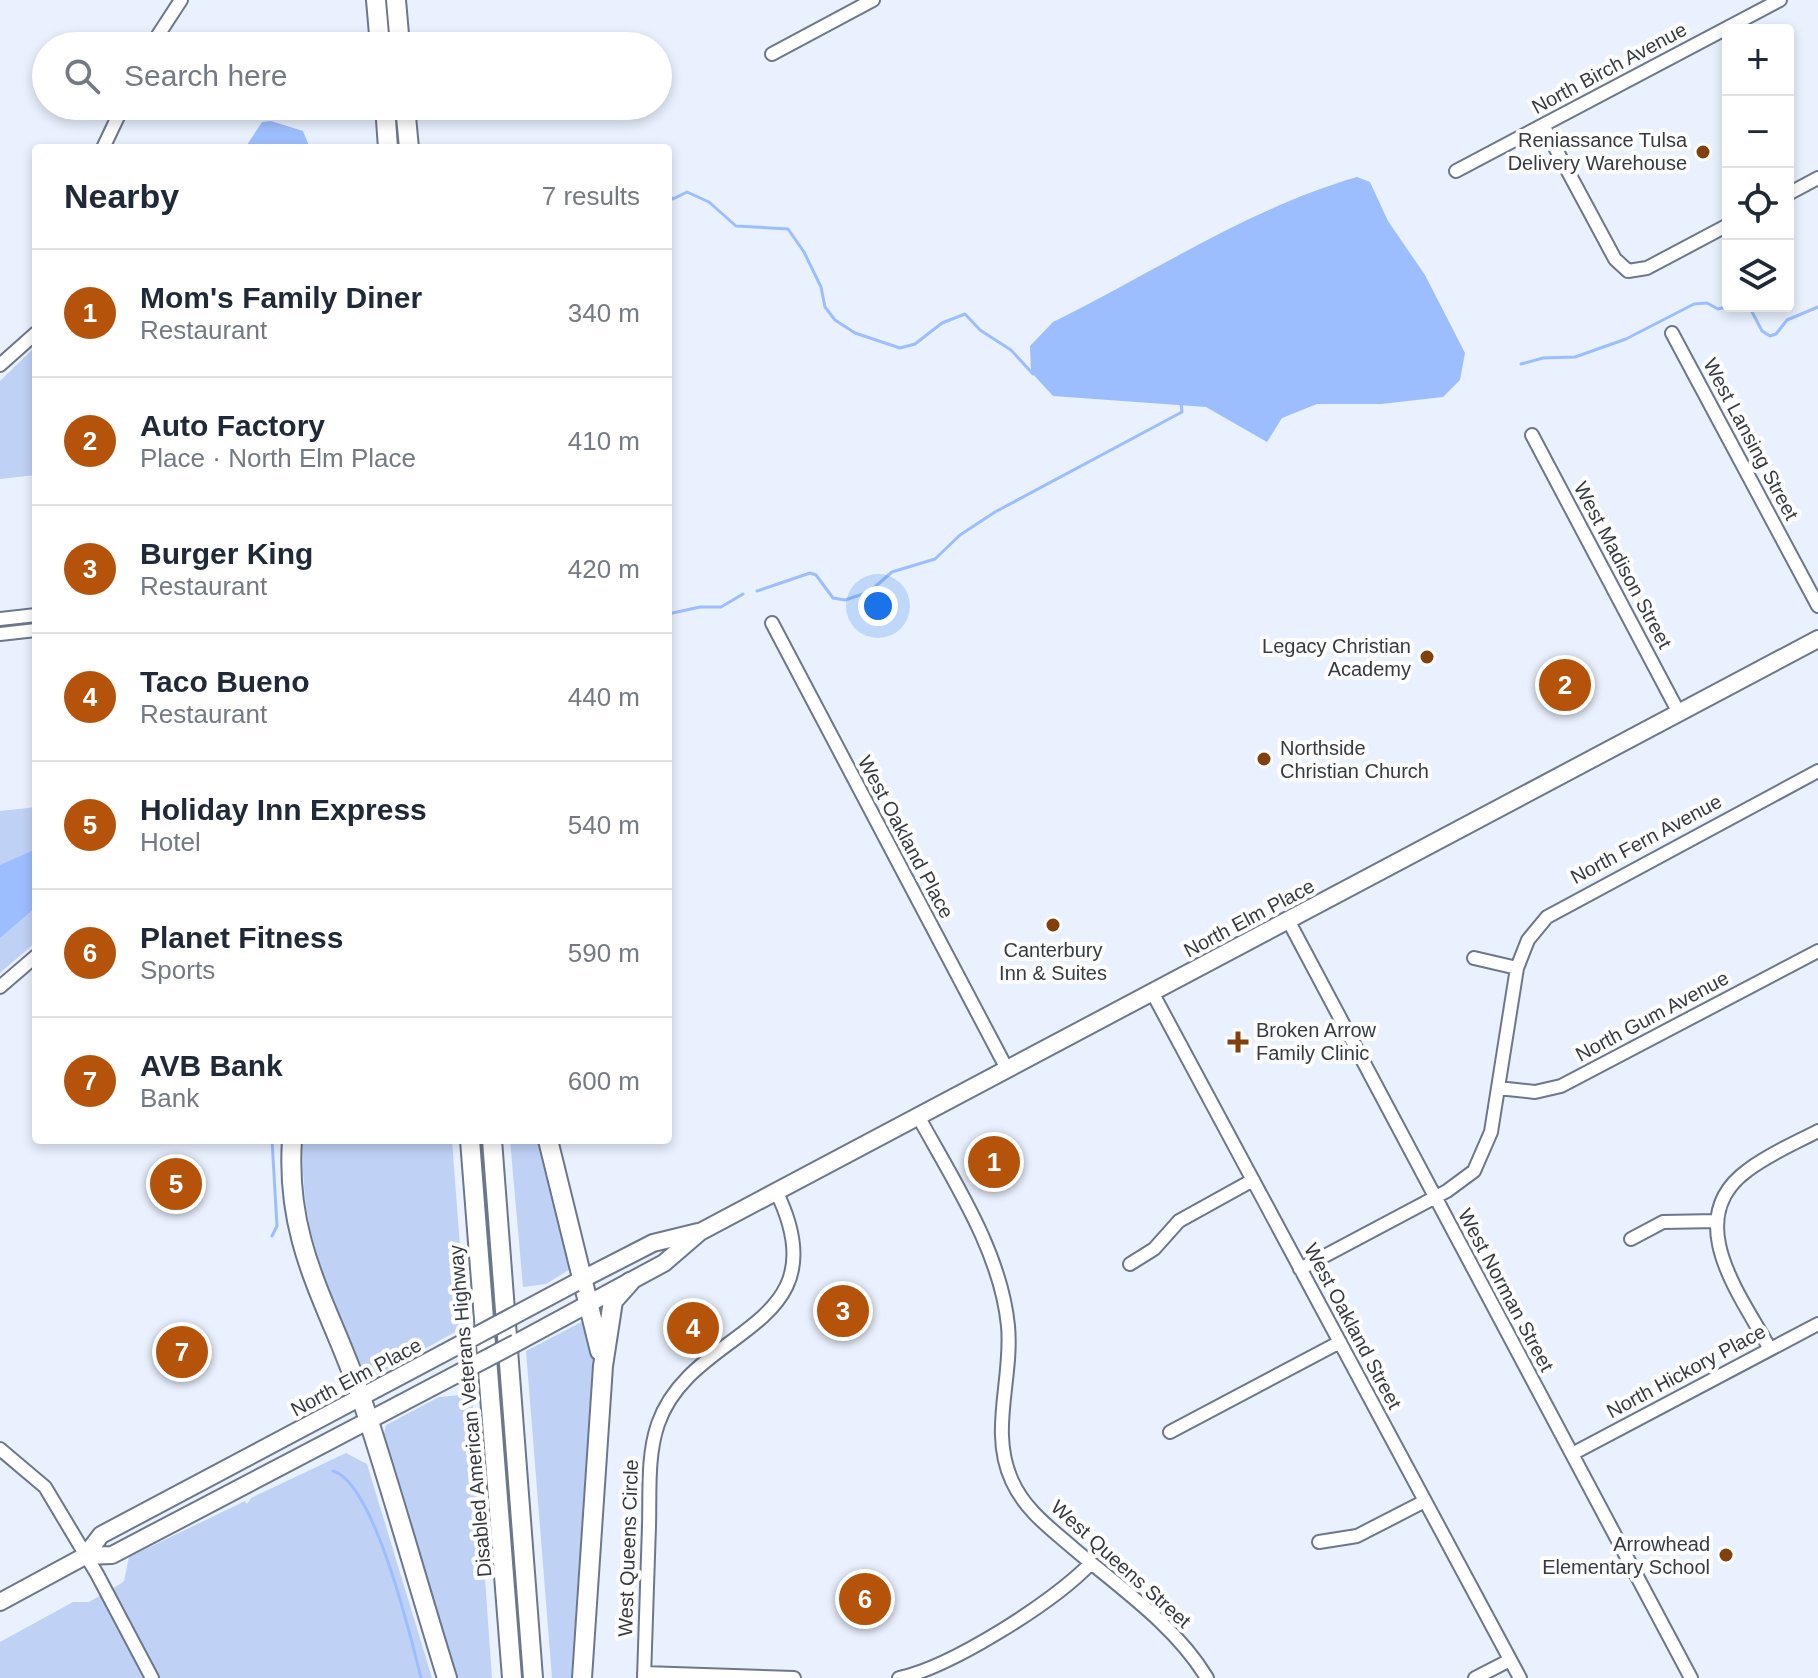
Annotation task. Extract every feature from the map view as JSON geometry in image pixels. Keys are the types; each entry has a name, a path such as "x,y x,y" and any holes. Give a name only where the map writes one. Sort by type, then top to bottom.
{"highway":[{"path":"376,0 379,32"},
{"path":"396,0 399,32"},
{"path":"386,120 388,144"},
{"path":"406,120 409,144"},
{"path":"292,1144 291,1179 299,1236 317,1292 361,1397 447,1678"},
{"name":"Disabled American Veterans Highway","path":"470,1144 512,1678"},
{"name":"Disabled American Veterans Highway","path":"492,1144 533,1678"},
{"path":"549,1144 584,1307 603,1366"},
{"path":"582,1678 603,1366 613,1301 630,1282"}],"main road":[{"name":"North Elm Place","path":"85,1556 112,1555 584,1307 664,1263 700,1232 1818,639"},
{"name":"North Elm Place","path":"0,1602 85,1556 101,1535 579,1281 653,1243 700,1232"}],"street":[{"path":"159,32 181,0"},
{"path":"772,54 873,0"},
{"name":"North Birch Avenue","path":"1456,171 1780,0"},
{"path":"105,144 116,120"},
{"path":"1543,125 1615,259 1628,271 1647,268 1722,228"},
{"path":"1794,191 1818,178"},
{"name":"West Lansing Street","path":"1672,333 1818,606"},
{"path":"0,365 32,337"},
{"name":"West Madison Street","path":"1532,435 1679,713"},
{"path":"0,619 32,615"},
{"name":"West Oakland Place","path":"772,623 1007,1069"},
{"path":"0,634 32,630"},
{"name":"North Fern Avenue","path":"1300,1269 1465,1180 1481,1160 1489,1141 1517,968 1533,933 1562,906 1818,771"},
{"name":"West Norman Street","path":"1288,920 1691,1678"},
{"name":"North Gum Avenue","path":"1498,1088 1535,1092 1561,1086 1818,951"},
{"path":"1474,958 1517,968"},
{"path":"0,987 32,959"},
{"name":"West Oakland Street","path":"1152,992 1520,1678"},
{"name":"West Queens Street","path":"918,1116 979,1235 1002,1293 1009,1341 1001,1426 1007,1470 1028,1507 1178,1639 1207,1678"},
{"path":"1770,1349 1721,1258 1717,1221 1727,1190 1741,1175 1818,1131"},
{"path":"1130,1264 1154,1249 1179,1221 1253,1180"},
{"name":"West Queens Circle","path":"644,1676 650,1466 655,1433 666,1407 687,1379 750,1328 784,1291 796,1249 791,1222 776,1191"},
{"path":"1631,1239 1663,1222 1698,1218 1717,1221"},
{"name":"North Hickory Place","path":"1572,1454 1818,1324"},
{"path":"1170,1432 1340,1342"},
{"path":"0,1449 45,1487 152,1678"},
{"path":"1319,1542 1357,1536 1425,1501"},
{"path":"899,1678 935,1666 1032,1611 1067,1588 1091,1563"},
{"path":"1475,1678 1510,1660"},
{"path":"644,1676 794,1678"}],"shaded area":[{"path":"32,350 32,475 0,479 0,381"},
{"path":"32,807 32,945 0,973 0,811"},
{"path":"303,1144 452,1144 466,1326 366,1381 340,1322 320,1264 306,1205"},
{"path":"510,1144 543,1144 572,1268 546,1284 523,1287"},
{"path":"589,1318 593,1360 571,1678 552,1678 526,1351"},
{"path":"472,1394 492,1678 452,1678 383,1437 386,1425 439,1397"},
{"path":"346,1453 367,1464 432,1678 0,1678 0,1642 73,1602 89,1602 120,1584 124,1581 129,1557 245,1501 247,1504 251,1498"}],"water":[{"path":"271,121 303,131 308,144 248,144 262,122"},
{"path":"1357,177 1370,182 1388,221 1425,275 1465,353 1460,380 1443,397 1381,404 1317,404 1282,418 1267,442 1206,407 1053,396 1031,372 1030,346 1053,322 1240,224 1317,190"},
{"path":"32,851 32,910 0,938 0,865"}],"waterway":[{"path":"672,198 687,192 709,202 736,226 788,229 804,252 821,287 825,307 835,320 855,333 900,348 915,344 942,323 965,314 980,330 1011,350 1033,374"},
{"path":"1521,364 1543,358 1575,357 1626,339 1694,304 1707,303 1722,308"},
{"path":"1752,312 1762,331 1770,336 1776,334 1787,320 1818,307"},
{"path":"757,591 810,573 816,575 833,598 845,600 869,592 892,572 935,559 960,535 995,512 1182,412 1181,403"},
{"path":"672,613 700,607 721,607 743,594"},
{"path":"272,1144 277,1226 272,1236"},
{"path":"333,1471 348,1482 376,1530 399,1596 421,1678"}],"place":[{"name":"Reniassance Tulsa Delivery Warehouse","path":"1703,152"},
{"name":"Legacy Christian Academy","path":"1427,657"},
{"name":"Auto Factory","path":"1565,685"},
{"name":"Northside Christian Church","path":"1264,759"},
{"name":"Canterbury Inn & Suites","path":"1053,925"},
{"name":"Broken Arrow Family Clinic","path":"1238,1042"},
{"name":"Mom's Family Diner","path":"994,1162"},
{"name":"Holiday Inn Express","path":"176,1184"},
{"name":"Burger King","path":"843,1311"},
{"name":"Taco Bueno","path":"693,1328"},
{"name":"AVB Bank","path":"182,1352"},
{"name":"Arrowhead Elementary School","path":"1726,1555"},
{"name":"Planet Fitness","path":"865,1599"}]}
